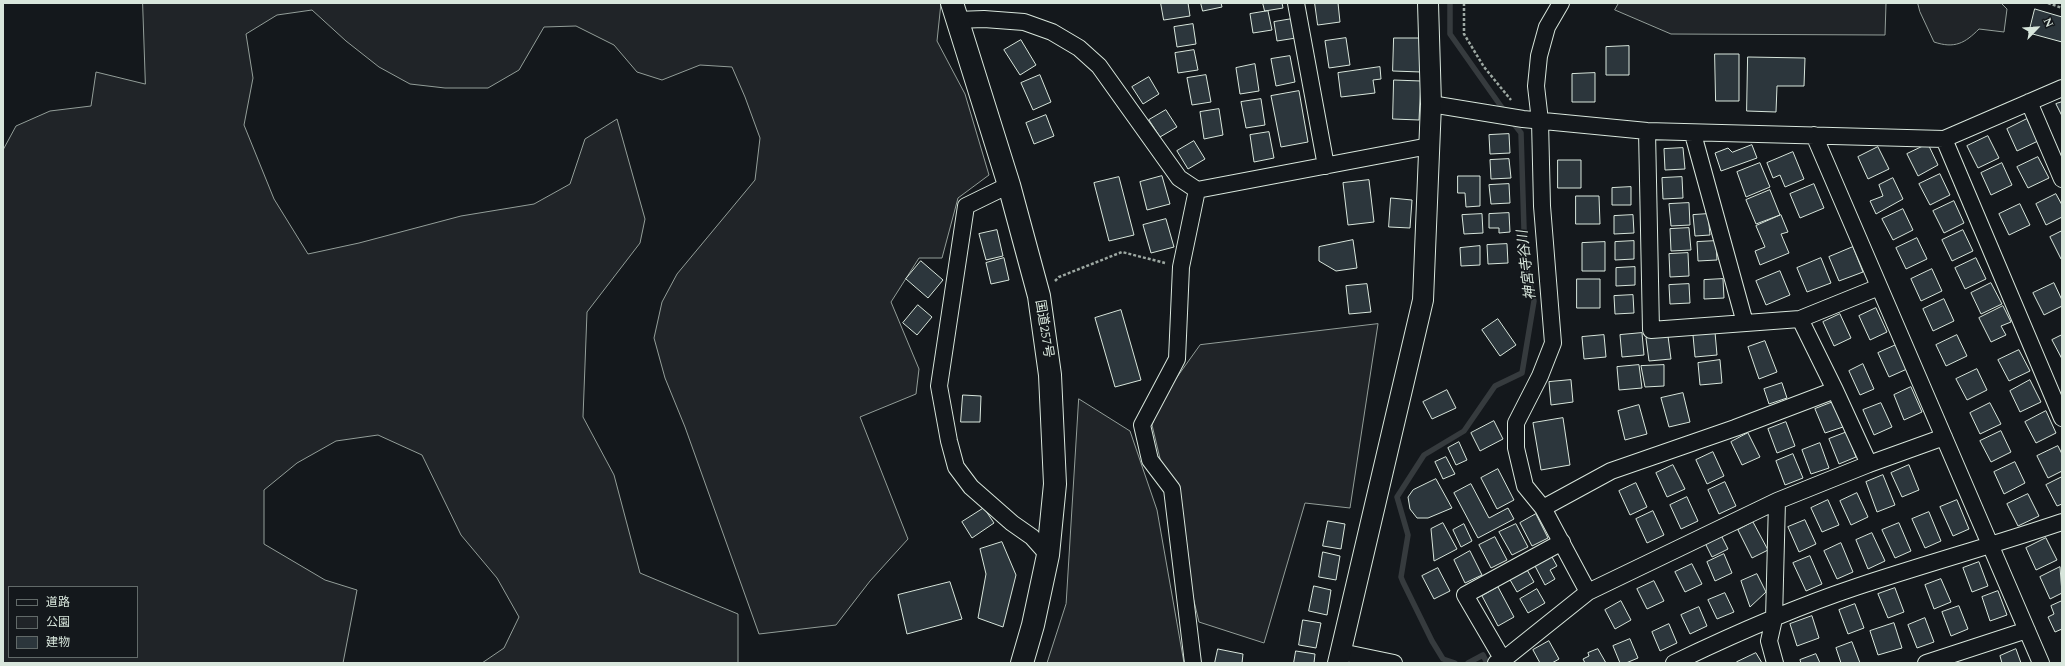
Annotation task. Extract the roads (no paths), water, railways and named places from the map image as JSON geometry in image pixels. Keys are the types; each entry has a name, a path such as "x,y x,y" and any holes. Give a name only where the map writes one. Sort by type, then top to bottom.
{"highway":[{"name":"国道257号","path":"954,12 1009,186 1039,296 1050,375 1055,484 1048,555 1033,625 1022,663"}],"street":[{"path":"1296,3 1326,166"},
{"path":"1394,663 1339,658 1423,300 1431,104 1428,3"},
{"path":"1561,3 1547,27 1539,56 1536,86 1540,121 1542,206 1553,343 1540,376 1516,422 1516,448 1525,486 1543,508 1588,592"},
{"path":"954,12 984,19 1024,22 1052,32 1079,48 1099,66 1179,178 1197,190 1429,146"},
{"path":"1431,104 1523,119 1647,131 1693,134 1814,135 1944,139 2062,88"},
{"path":"2028,102 2062,179"},
{"path":"1647,131 1651,330 1800,319 1879,287"},
{"path":"1693,134 1745,323"},
{"path":"1814,135 2041,663"},
{"path":"1944,139 2062,418"},
{"path":"1009,186 966,206 939,386 956,467 972,486 1012,523 1032,537 1048,555"},
{"path":"1193,663 1172,489 1150,460 1142,425 1177,359 1181,267 1197,190"},
{"path":"1800,319 1869,464"},
{"path":"1543,508 1611,471 1735,428 1835,390"},
{"path":"1562,542 1465,595 1501,662 1588,592 1777,501 1869,464 1944,437"},
{"path":"1775,663 1769,641 1774,619 1777,501"},
{"path":"1674,663 1774,619 1856,587 1990,547 2062,522"},
{"path":"1926,663 2026,630"}],"waterway":[{"name":"神宮寺谷川","path":"1450,3 1450,34 1505,112"},
{"name":"神宮寺谷川","path":"1455,663 1443,659 1432,641 1401,577 1408,535 1397,497 1424,455 1464,431 1495,386 1522,373 1534,301 1525,261 1521,133 1511,120"},
{"name":"神宮寺谷川","path":"1468,663 1483,655 1487,663"}]}
